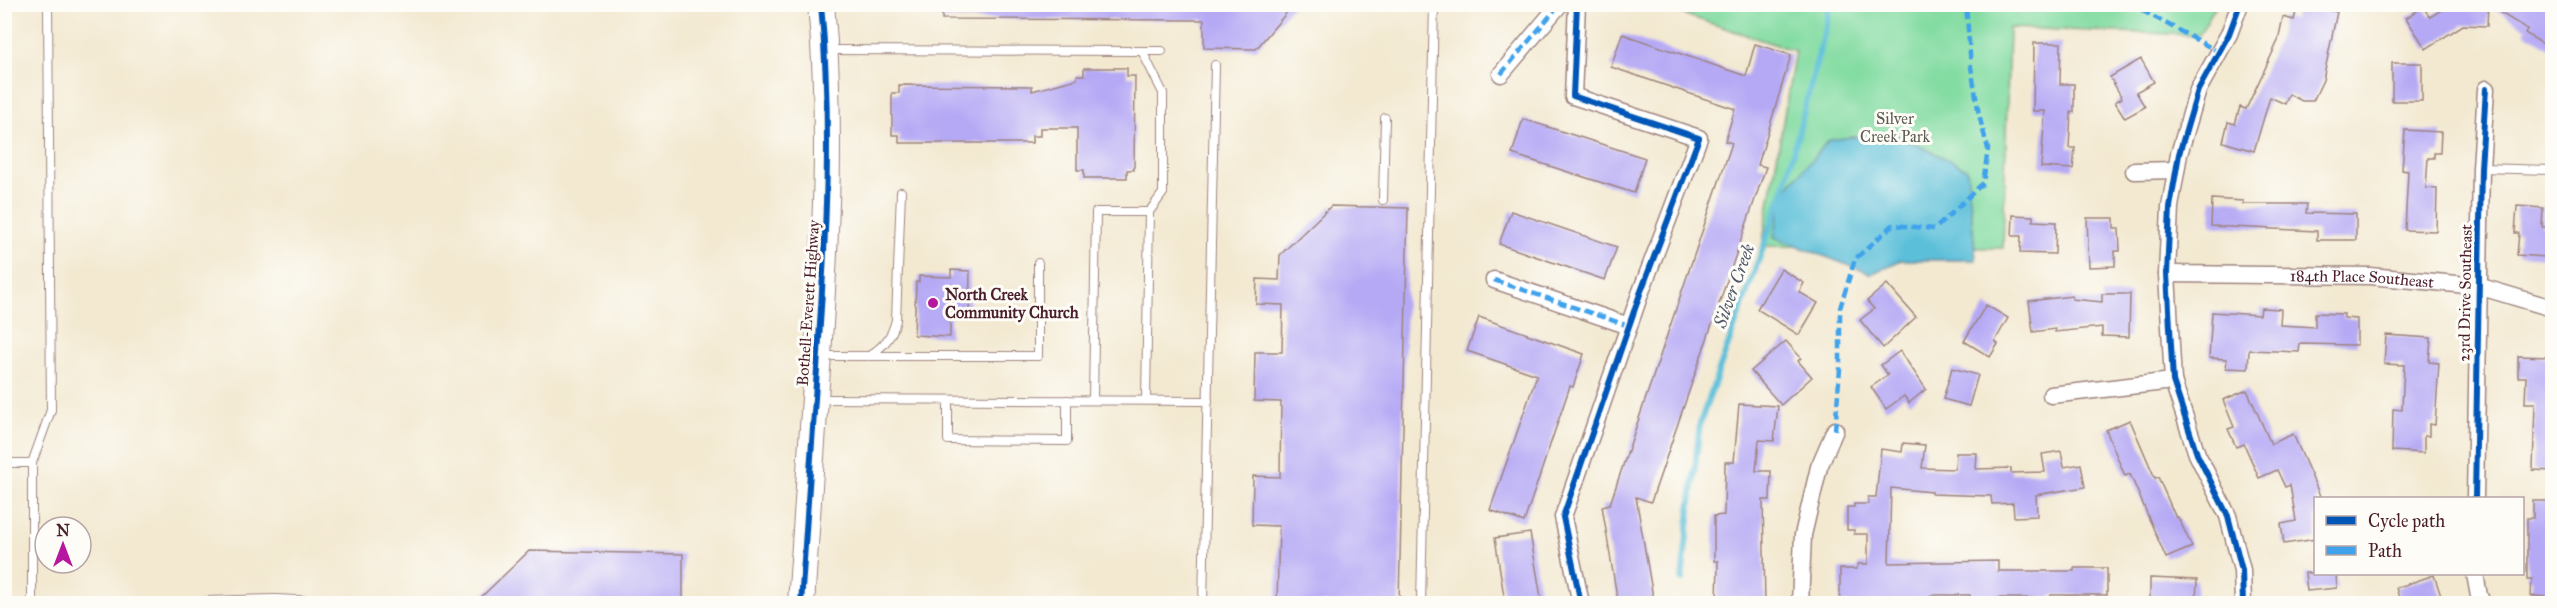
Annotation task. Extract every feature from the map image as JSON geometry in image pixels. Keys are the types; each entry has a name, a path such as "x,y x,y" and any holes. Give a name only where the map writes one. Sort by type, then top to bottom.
{"main road":[{"name":"Bothell-Everett Highway","path":"801,603 828,171 826,50 821,4"}],"street":[{"path":"1501,74 1560,4"},
{"path":"1577,4 1573,96 1699,138 1629,326 1563,517 1581,603"},
{"path":"2240,4 2229,34 2198,90 2176,170 2170,207 2167,274 2173,381 2197,454 2228,516 2242,570 2242,603"},
{"name":"23rd Drive Southeast","path":"2475,497 2481,168 2486,88"},
{"path":"2134,171 2176,170"},
{"name":"184th Place Southeast","path":"2167,274 2370,276 2478,286 2553,308"},
{"path":"1494,280 1629,326"},
{"path":"2050,395 2173,381"},
{"path":"1800,603 1803,535 1819,467 1835,430"},
{"path":"2475,575 2479,596 2483,603"}],"lane":[{"path":"32,603 32,464 51,410 48,4"},
{"path":"1421,603 1434,4"},
{"path":"826,50 1162,51"},
{"path":"1142,51 1163,93 1162,193 1149,212 1146,400"},
{"path":"1203,603 1215,65"},
{"path":"1383,200 1385,118"},
{"path":"2481,168 2553,170"},
{"path":"869,356 886,342 893,332 896,320 901,192"},
{"path":"1093,400 1096,212 1149,212"},
{"path":"818,356 1038,356 1038,263"},
{"path":"815,399 1208,401"},
{"path":"948,400 948,440 1067,441 1067,400"},
{"path":"4,463 32,464"},
{"path":"204,603 207,601 275,599 379,603"}],"green space":[{"name":"Silver Creek Park","path":"1667,4 2216,5 2199,35 2009,28 2003,248 1762,246 1795,51 1667,9"}],"water":[{"path":"1891,132 1967,169 1976,260 1901,260 1871,274 1774,237 1783,192 1829,140"}],"building":[{"path":"942,4 1294,4 1256,49 1204,48 1204,20 942,19"},
{"path":"2298,4 2337,12 2323,80 2313,101 2302,101 2289,94 2285,104 2270,97 2254,151 2223,142 2228,122 2235,124 2240,107 2246,109 2278,41 2283,17 2294,20"},
{"path":"2451,4 2553,4 2553,50 2525,33 2527,29 2488,5 2487,26 2463,25 2426,49 2406,18 2423,7 2430,17"},
{"path":"1622,34 1746,76 1755,44 1791,55 1758,165 1766,167 1651,502 1636,497 1654,603 1618,603 1602,506 1610,504 1732,143 1725,141 1735,109 1611,67"},
{"path":"2034,43 2061,43 2060,84 2074,84 2074,112 2071,112 2069,148 2075,148 2073,169 2041,167 2045,111 2033,111"},
{"path":"2141,59 2154,82 2136,92 2145,107 2125,118 2115,102 2122,98 2110,77"},
{"path":"2392,63 2422,63 2422,101 2392,101"},
{"path":"1084,68 1127,68 1127,76 1135,76 1134,170 1127,170 1127,178 1084,178 1084,170 1077,170 1077,128 1040,128 1040,136 1032,136 1032,143 899,143 899,135 892,135 892,93 899,93 899,85 1032,86 1032,91 1077,79 1077,75 1084,75"},
{"path":"1523,119 1645,158 1634,193 1512,154"},
{"path":"2405,130 2441,132 2440,153 2434,153 2434,158 2428,158 2426,188 2437,189 2436,231 2405,230 2408,171 2402,170"},
{"path":"2212,199 2243,201 2243,204 2307,204 2306,213 2356,214 2356,240 2317,240 2317,231 2211,226"},
{"path":"1331,206 1408,208 1399,603 1277,603 1279,526 1252,525 1253,476 1280,477 1281,402 1254,401 1255,352 1282,352 1283,305 1256,304 1257,279 1279,280 1280,255"},
{"path":"2517,206 2543,208 2542,227 2550,227 2547,257 2517,255 2519,233 2515,233"},
{"path":"1511,211 1617,247 1605,280 1499,244"},
{"path":"2013,215 2033,216 2033,221 2056,222 2055,254 2020,253 2021,236 2012,236"},
{"path":"2087,218 2114,218 2114,228 2119,228 2120,251 2115,251 2115,266 2089,267"},
{"path":"1781,269 1804,283 1799,292 1818,303 1799,335 1757,309"},
{"name":"North Creek Community Church","path":"951,270 970,271 969,315 950,315 950,337 914,335 916,282 919,282 919,276 951,277"},
{"path":"1887,284 1916,317 1883,348 1860,320 1874,309 1867,301"},
{"path":"2102,294 2130,294 2129,337 2102,336 2102,327 2033,332 2029,301 2072,296 2072,299 2102,302"},
{"path":"1986,305 2008,318 1995,341 1998,344 1990,357 1964,341"},
{"path":"2261,308 2281,309 2280,325 2315,327 2315,313 2344,314 2344,318 2357,319 2357,345 2300,344 2299,352 2249,350 2248,369 2226,368 2227,359 2209,358 2212,312 2260,315"},
{"path":"1479,317 1584,354 1573,387 1570,386 1524,522 1490,510 1537,375 1467,351"},
{"path":"2386,335 2431,338 2429,362 2439,363 2435,425 2429,424 2429,436 2424,436 2424,453 2392,451 2393,409 2402,410 2404,365 2384,364"},
{"path":"1786,341 1801,358 1798,361 1812,377 1781,405 1751,371"},
{"path":"1900,351 1926,389 1909,403 1904,396 1886,409 1871,387 1888,375 1881,365"},
{"path":"2518,356 2553,357 2553,471 2533,470 2535,403 2525,403 2526,377 2518,377"},
{"path":"1952,368 1978,375 1969,406 1943,399"},
{"path":"2247,390 2271,444 2293,434 2321,497 2314,497 2314,539 2284,544 2281,524 2296,521 2290,485 2285,487 2277,470 2259,478 2244,444 2236,447 2228,429 2234,427 2223,400"},
{"path":"1739,404 1778,406 1774,441 1759,440 1756,471 1771,471 1770,500 1763,500 1765,603 1717,603 1718,561 1714,561 1714,516 1724,515 1725,462 1734,462"},
{"path":"2130,420 2155,478 2158,477 2192,547 2166,558 2130,474 2125,476 2106,430"},
{"path":"1903,443 1925,445 1922,468 1955,469 1956,453 1977,453 1976,469 2011,468 2011,473 2045,472 2042,454 2061,451 2064,467 2081,464 2085,487 2036,495 2037,516 2014,517 2013,503 1992,504 1991,496 1932,494 1932,492 1891,488 1889,563 1998,561 1998,571 2074,571 2074,568 2107,568 2107,595 1997,598 1997,603 1970,603 1970,595 1931,595 1931,603 1840,603 1840,569 1857,569 1858,564 1868,564 1868,534 1854,534 1854,530 1847,530 1847,507 1854,507 1854,504 1868,504 1868,497 1876,497 1881,449 1902,452"},
{"path":"2533,501 2553,501 2553,597 2531,596 2532,579 2527,579 2527,518 2533,518"},
{"path":"1530,533 1542,603 1505,603 1495,538"},
{"path":"529,551 683,554 683,599 679,603 475,603"},
{"path":"2305,573 2336,575 2337,588 2307,591"},
{"path":"2434,575 2441,596 2429,600 2430,603 2401,603 2396,588"},
{"path":"2150,578 2197,580 2196,603 2150,603"}],"waterway":[{"name":"Silver Creek","path":"1682,580 1700,423 1783,192 1827,22 1828,4"}],"marked path":[{"path":"1501,74 1560,4"},
{"path":"1835,430 1840,369 1840,308 1855,259 1893,225 1935,229 1983,183 1988,149 1979,115 1971,67 1966,4"},
{"path":"2130,4 2219,52"},
{"path":"1494,280 1629,326"}],"cycle path":[{"path":"801,604 825,223 827,136 821,4"},
{"path":"1577,4 1573,96 1699,138 1640,294 1563,517 1581,604"},
{"path":"2240,4 2229,34 2198,90 2179,154 2170,207 2167,274 2173,381 2197,454 2228,516 2242,570 2243,604"},
{"path":"2475,497 2481,168 2486,89"}],"place":[{"name":"North Creek Community Church","path":"933,303"}]}
